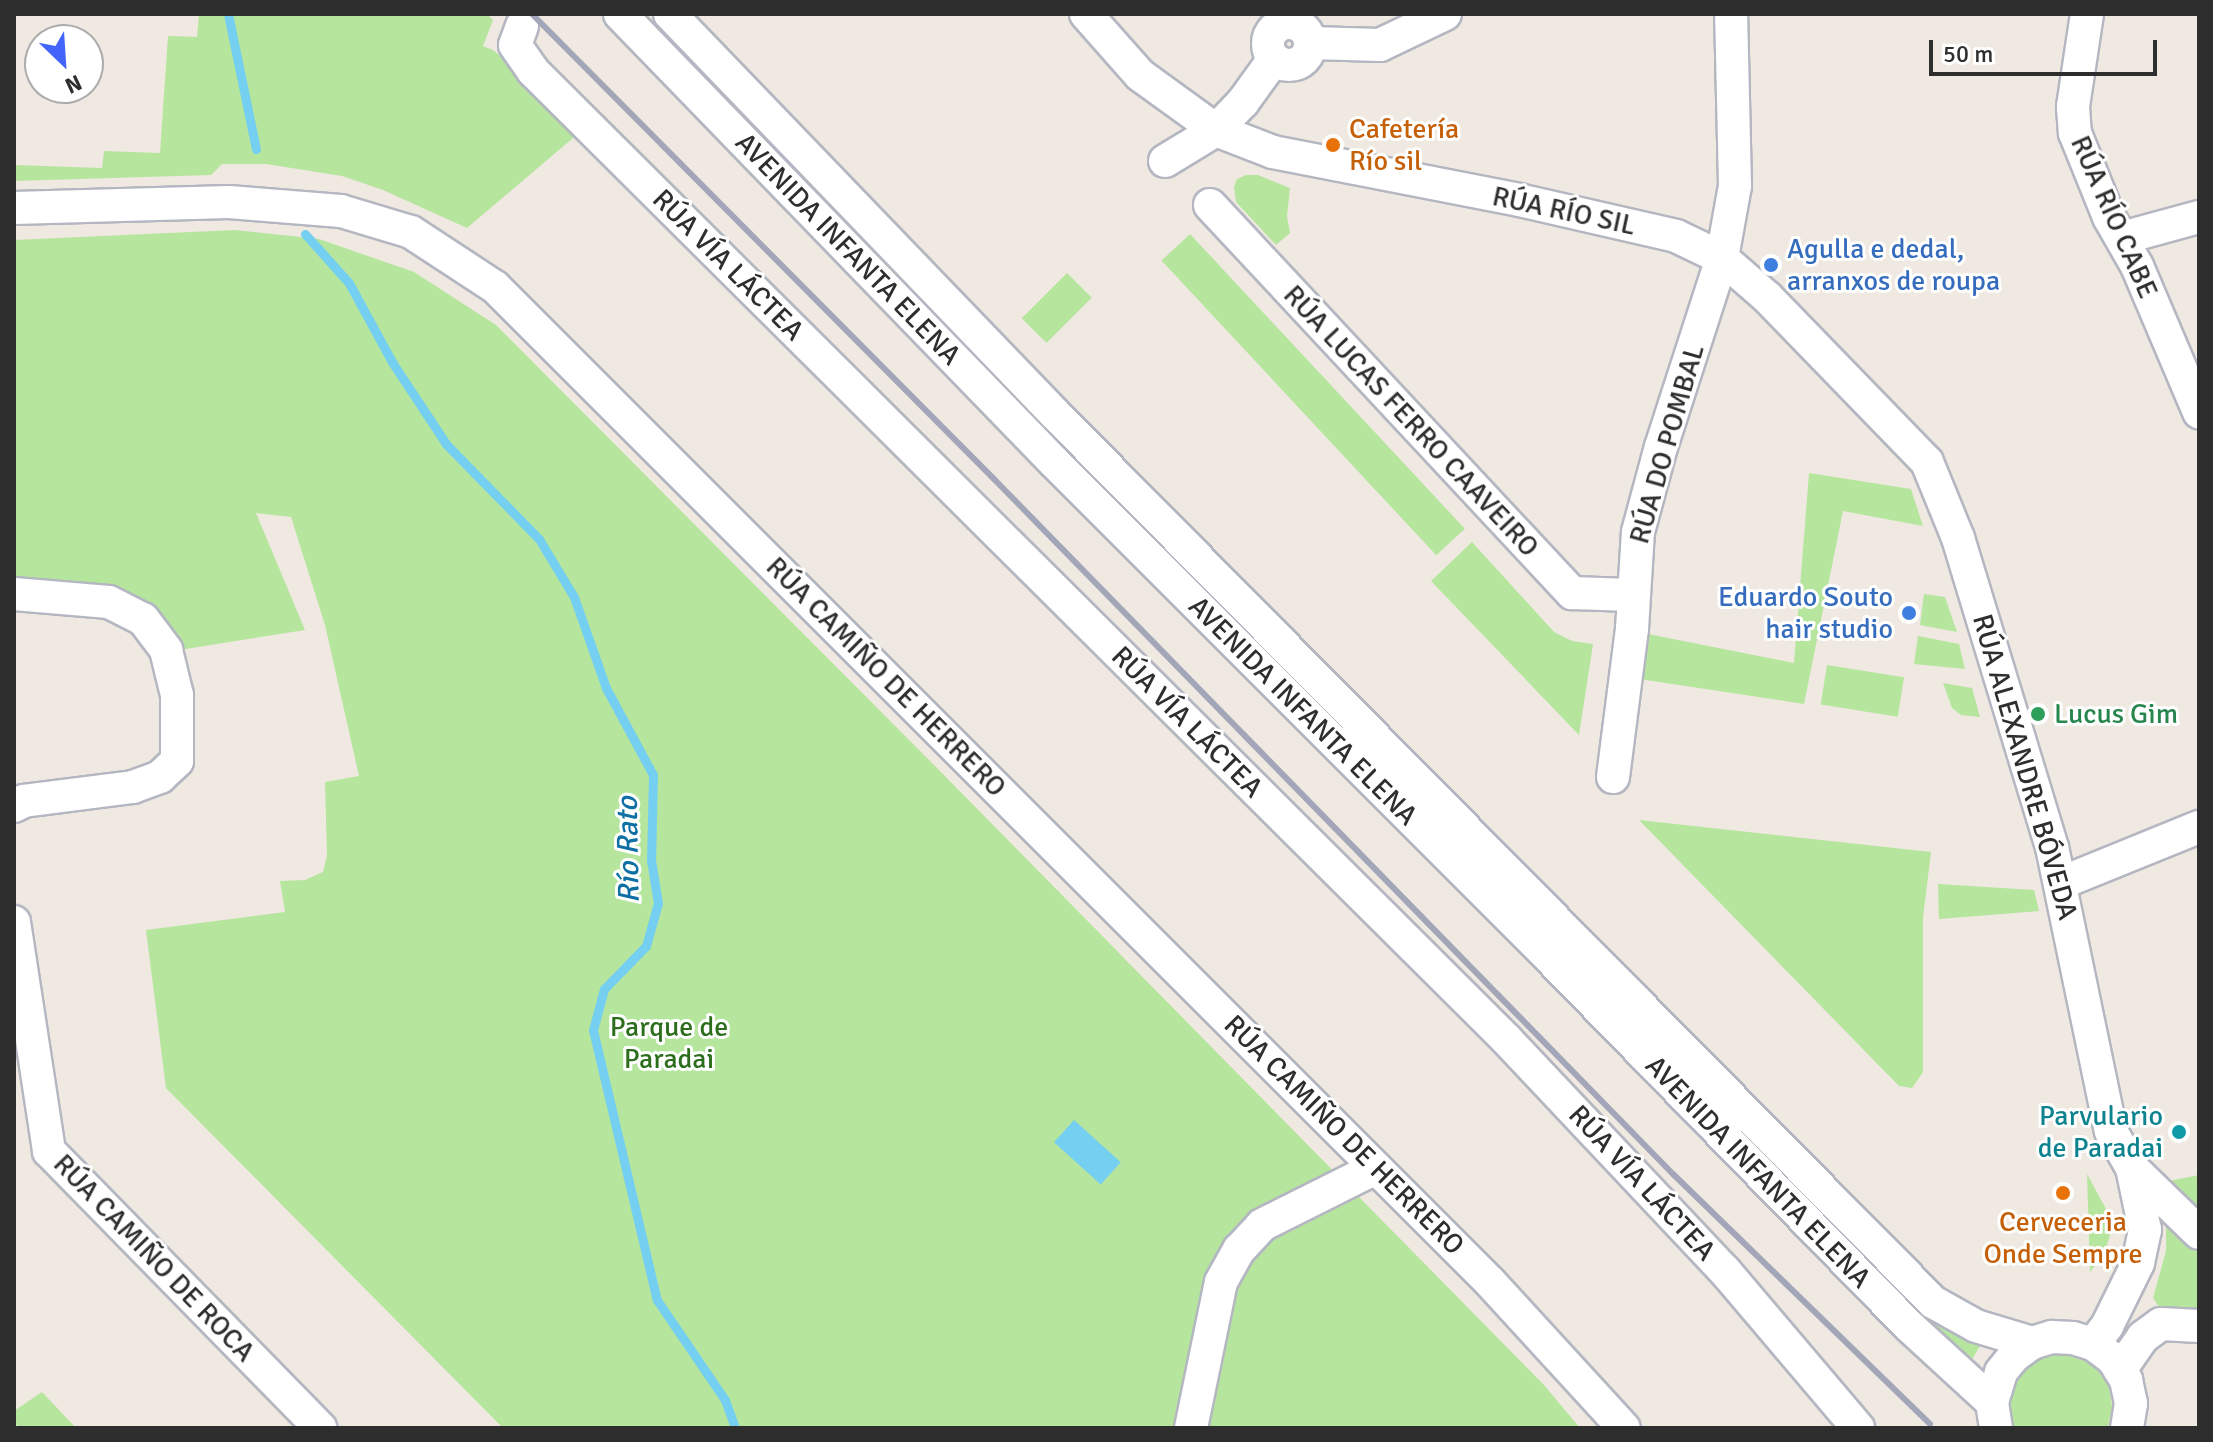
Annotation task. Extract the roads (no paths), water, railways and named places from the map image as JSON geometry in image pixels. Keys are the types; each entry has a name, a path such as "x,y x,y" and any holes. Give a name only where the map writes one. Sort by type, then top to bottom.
{"street":[{"name":"AVENIDA INFANTA ELENA","path":"620,14 1066,475 1540,948 1994,1415"},
{"name":"AVENIDA INFANTA ELENA","path":"670,14 1055,414 1933,1302 1976,1326 2032,1343"},
{"name":"RÚA RÍO SIL","path":"1086,14 1140,75 1216,130 1306,161 1519,200 1676,236 1722,258"},
{"path":"1165,161 1216,130 1243,102 1274,59 1268,47 1271,33 1295,26 1380,45 1445,14"},
{"name":"RÚA DO POMBAL","path":"1613,777 1632,629 1631,595 1638,532 1722,258 1735,186 1731,14"},
{"name":"RÚA RÍO CABE","path":"2087,14 2073,107 2075,133 2109,217 2122,238 2199,412"},
{"name":"RÚA VÍA LÁCTEA","path":"522,26 515,45 533,71 1507,1040 1725,1271 1858,1428"},
{"name":"RÚA CAMIÑO DE HERRERO","path":"14,208 229,202 341,211 411,232 495,287 1490,1282 1624,1428"},
{"name":"RÚA LUCAS FERRO CAAVEIRO","path":"1210,205 1572,593 1631,595"},
{"path":"2122,238 2199,217"},
{"name":"RÚA ALEXANDRE BÓVEDA","path":"1722,258 1768,298 1927,462 1945,499 2000,669 2061,883 2092,1031 2103,1106 2111,1131 2132,1168 2199,1233"},
{"path":"14,594 109,602 143,619 166,650 177,695 177,761 160,777 133,787 24,801 14,806"},
{"path":"2061,883 2199,827"},
{"name":"RÚA CAMIÑO DE ROCA","path":"14,922 49,1151 320,1428"},
{"path":"1191,1428 1221,1282 1239,1250 1262,1225 1376,1168"},
{"name":"RÚA ALEXANDRE BÓVEDA","path":"2093,1344 2107,1326 2138,1263 2145,1230 2132,1168"},
{"path":"2120,1370 2143,1337 2161,1324 2199,1326"},
{"path":"1994,1415 2001,1372 2014,1356 2032,1343 2052,1337 2073,1338 2093,1344 2113,1359 2120,1370 2131,1403 2128,1427"}],"water":[{"path":"1074,1120 1121,1162 1101,1184 1054,1142"}],"waterway":[{"name":"Río Rato","path":"228,14 256,149"},
{"name":"Río Rato","path":"305,234 349,283 392,362 446,444 539,539 574,597 606,688 653,775 651,860 658,903 646,946 604,989 593,1030 657,1300 725,1400 735,1428"}],"railway":[{"path":"532,14 994,479 1674,1175 1930,1424"}],"place":[{"name":"Cafetería Río sil","path":"1333,145"},
{"name":"Agulla e dedal, arranxos de roupa","path":"1771,265"},
{"name":"Eduardo Souto hair studio","path":"1909,613"},
{"name":"Lucus Gim","path":"2038,714"},
{"name":"Parvulario de Paradai","path":"2179,1132"},
{"name":"Cerveceria Onde Sempre","path":"2063,1193"}],"park label":[{"name":"Parque de Paradai","path":"669,1043"}]}
